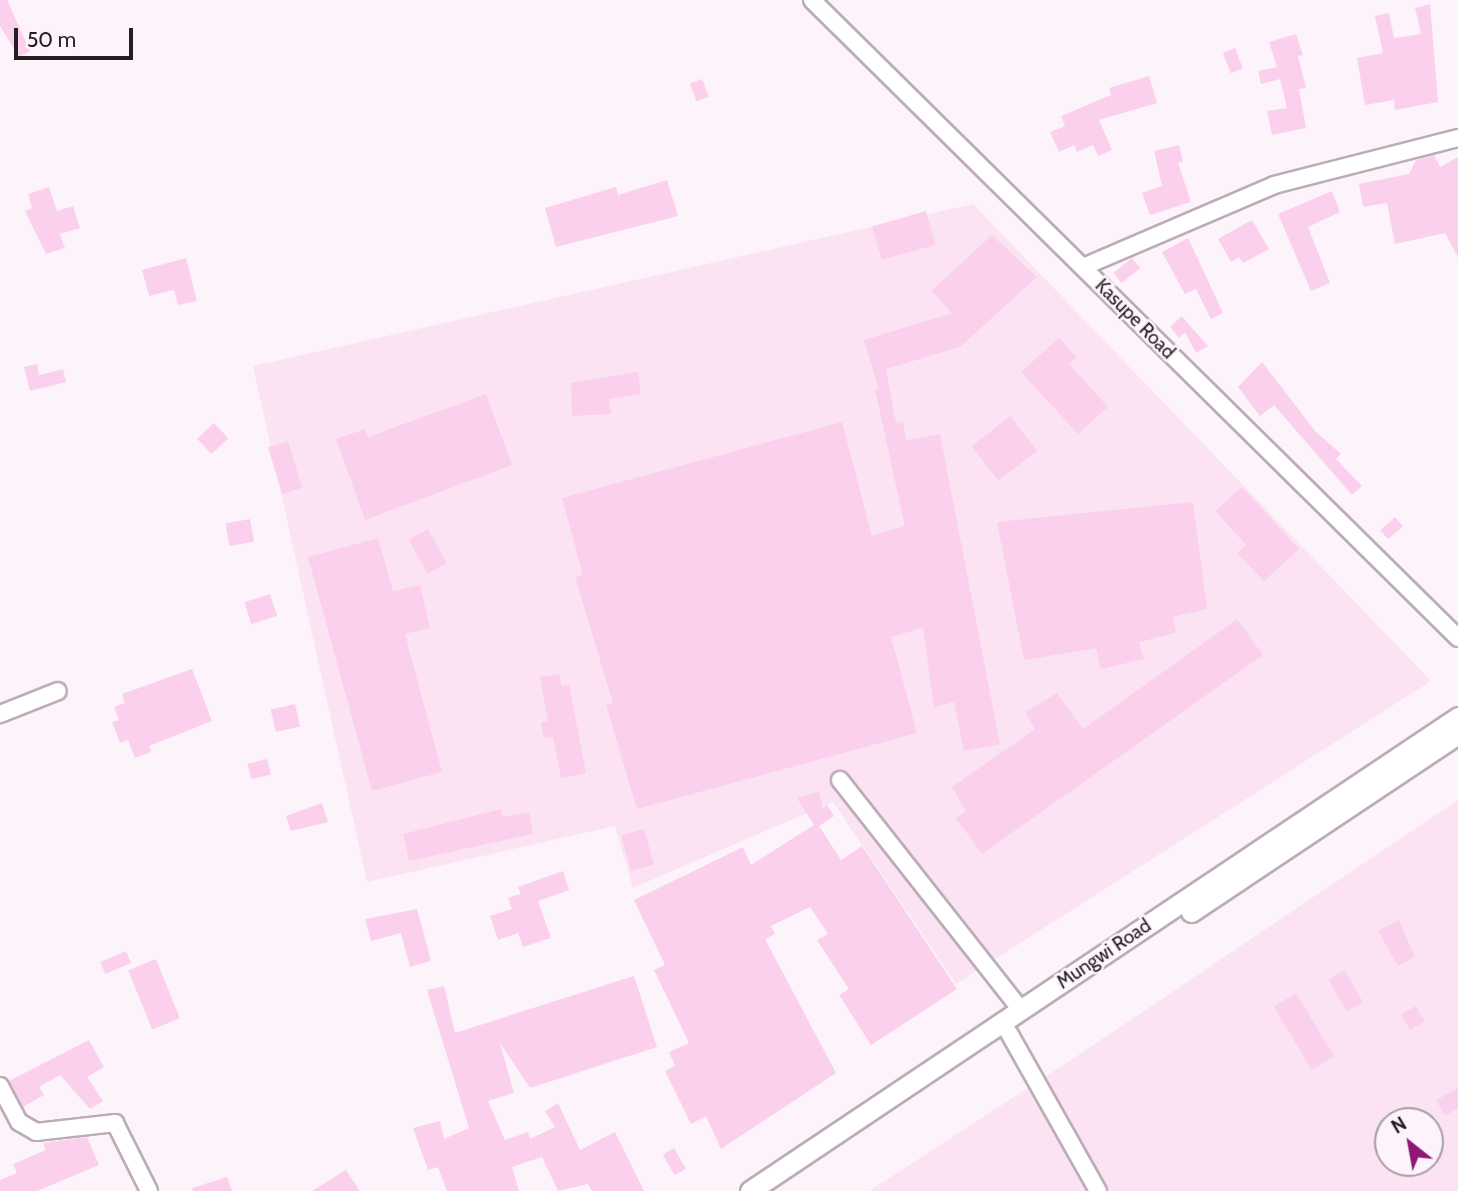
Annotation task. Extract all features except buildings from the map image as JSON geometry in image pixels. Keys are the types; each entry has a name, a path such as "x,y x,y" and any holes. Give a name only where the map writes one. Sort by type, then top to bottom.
{"main road":[{"name":"Mungwi Road","path":"750,1191 1458,717"},
{"name":"Mungwi Road","path":"771,1191 1458,734"}],"street":[{"name":"Kasupe Road","path":"812,0 1458,638"},
{"path":"1083,267 1274,185 1458,138"},
{"path":"0,714 58,691"},
{"path":"840,780 1021,1010"},
{"path":"1009,1033 1098,1191"},
{"path":"0,1087 19,1122 36,1132 115,1123 149,1191"}],"shaded area":[{"path":"973,204 1431,681 956,984 833,802 633,888 615,826 367,882 253,366"},
{"path":"1458,800 1458,1191 869,1191 1068,1062"}]}
